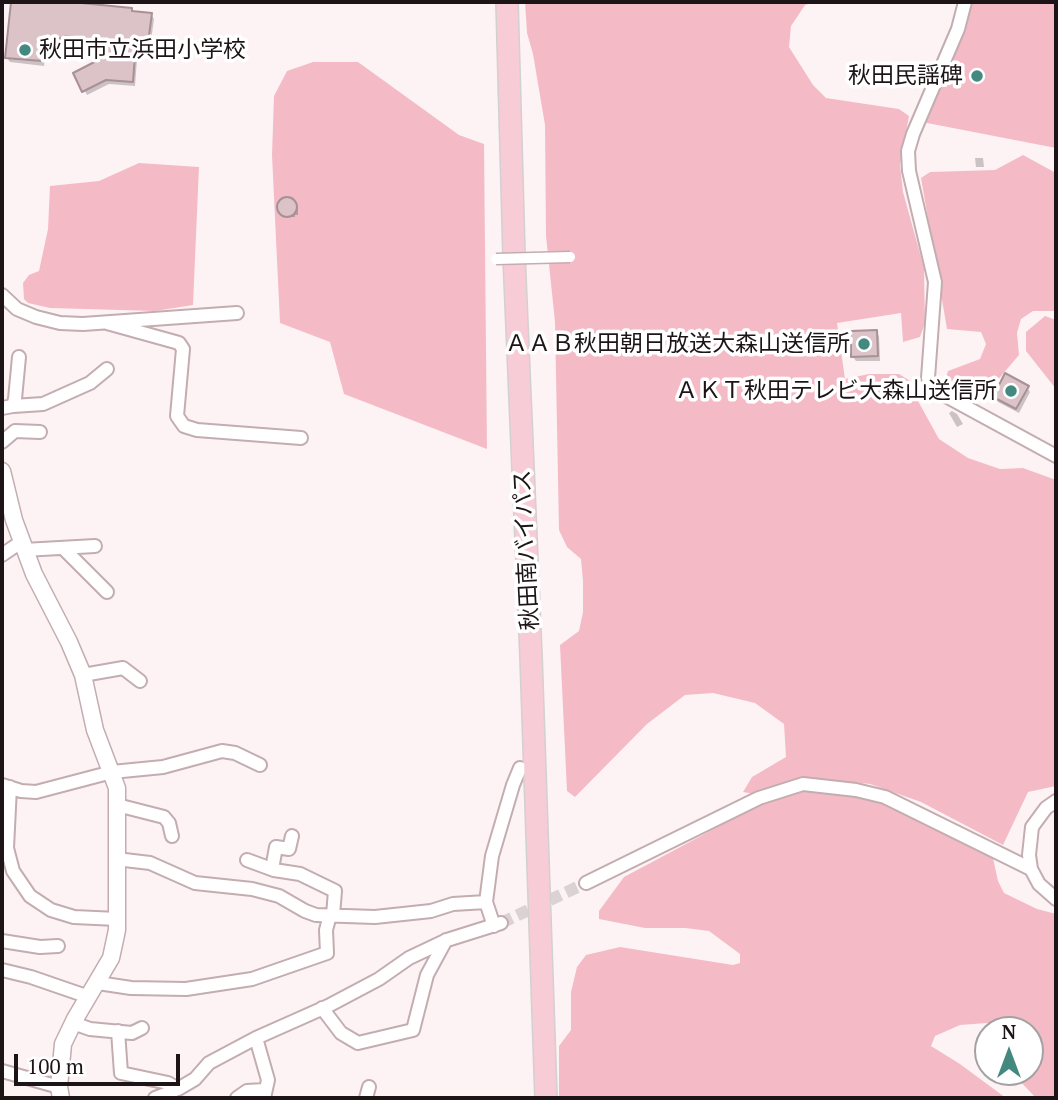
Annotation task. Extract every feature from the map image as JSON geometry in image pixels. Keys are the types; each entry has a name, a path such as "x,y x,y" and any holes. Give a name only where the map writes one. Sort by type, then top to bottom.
{"highway":[{"name":"秋田南バイパス","path":"507,2 513,256 531,656 546,1098"}],"street":[{"path":"965,2 958,29 908,151 909,171 935,282 929,378 944,395 1056,456"},
{"path":"496,259 570,257"},
{"path":"2,295 17,309 60,323 107,323 237,313"},
{"path":"107,323 179,343 183,349 177,416 184,426 197,430 301,438"},
{"path":"19,357 7,407 43,404 90,383 107,369"},
{"path":"2,442 15,432 40,432"},
{"path":"2,471 8,522 23,546 83,675 95,730 117,788 117,919 111,958 63,1044 60,1093 2,1071"},
{"path":"2,555 23,546 63,548 95,545"},
{"path":"63,548 107,592"},
{"path":"83,675 123,667 140,681"},
{"path":"117,919 74,917 51,910 30,896 13,871 7,848 6,786 36,792 112,772 163,767 222,751 235,753 260,765"},
{"path":"155,1098 178,1090 195,1079 209,1063 379,979 409,958 447,940 498,924 486,902 492,856 520,768"},
{"path":"586,883 759,798 803,784 856,789 885,797 1031,869"},
{"path":"1056,800 1046,808 1032,827 1030,844 1031,869 1039,884 1056,899"},
{"path":"117,805 164,817 169,823 172,836"},
{"path":"272,869 276,847 289,849 292,836"},
{"path":"116,859 150,863 195,883 253,889 279,896 305,912 374,917 432,911 453,904 486,902"},
{"path":"98,983 131,988 186,989 252,979 327,953 326,930 335,891 300,874 272,869 247,860"},
{"path":"322,1008 341,1033 358,1043 413,1030 427,975 447,940"},
{"path":"2,941 40,947 58,946"},
{"path":"2,970 89,997"},
{"path":"73,1023 132,1033 142,1028"},
{"path":"118,1031 121,1073 168,1083 178,1090"},
{"path":"237,1098 247,1091 265,1094 268,1080 256,1038"}],"shaded area":[{"path":"525,2 815,2 805,5 791,26 789,47 813,85 826,98 899,109 909,116 900,165 903,192 924,268 925,323 920,337 903,342 901,313 837,323 845,379 869,374 899,374 912,382 918,401 939,439 968,458 1000,469 1023,468 1056,480 1056,786 1028,792 1003,845 921,802 870,784 813,778 755,794 743,792 752,777 786,757 784,724 755,703 713,693 685,695 647,724 575,797 567,791 560,645 579,631 583,612 583,581 581,559 567,547 559,530 555,322 546,236 545,125 527,33"},
{"path":"963,2 1056,2 1056,148 922,122"},
{"path":"313,62 358,62 459,135 484,144 487,449 344,394 330,342 280,323 272,155 274,96 287,71"},
{"path":"1023,155 1056,173 1056,311 1033,311 1021,319 1017,333 1019,355 984,396 958,396 945,381 948,371 980,359 986,344 981,332 947,329 921,178 930,172 995,170"},
{"path":"139,163 199,167 193,305 155,311 50,308 28,303 24,299 23,283 29,275 39,271 48,229 50,186 99,181"},
{"path":"1045,316 1056,320 1056,389 1026,351 1026,332"},
{"path":"809,791 863,798 900,809 993,858 998,881 1004,893 1037,909 1056,914 1056,1098 1035,1097 1025,1086 1044,1086 1044,1016 974,1016 974,1024 960,1025 935,1036 931,1046 974,1074 974,1086 990,1086 1006,1098 559,1098 559,1046 571,1030 571,992 577,967 586,955 620,947 733,965 740,963 740,954 709,931 645,928 599,919 599,911 624,877 774,797"}],"building":[{"name":"秋田市立浜田小学校","path":"11,2 71,2 132,8 132,11 152,13 148,43 136,42 133,82 106,80 82,92 73,73 106,56 108,40 45,37 42,61 5,58"},
{"path":"287,197 294,200 297,207 294,214 287,217 280,214 277,207 280,200"},
{"name":"ＡＡＢ秋田朝日放送大森山送信所","path":"877,330 878,356 851,357 851,331"},
{"name":"ＡＫＴ秋田テレビ大森山送信所","path":"1005,373 1029,386 1016,409 993,397"}],"tunnel":[{"path":"501,923 586,883"}],"place":[{"name":"秋田市立浜田小学校","path":"25,50"},
{"name":"秋田民謡碑","path":"977,76"},
{"name":"ＡＡＢ秋田朝日放送大森山送信所","path":"864,344"},
{"name":"ＡＫＴ秋田テレビ大森山送信所","path":"1011,391"}]}
